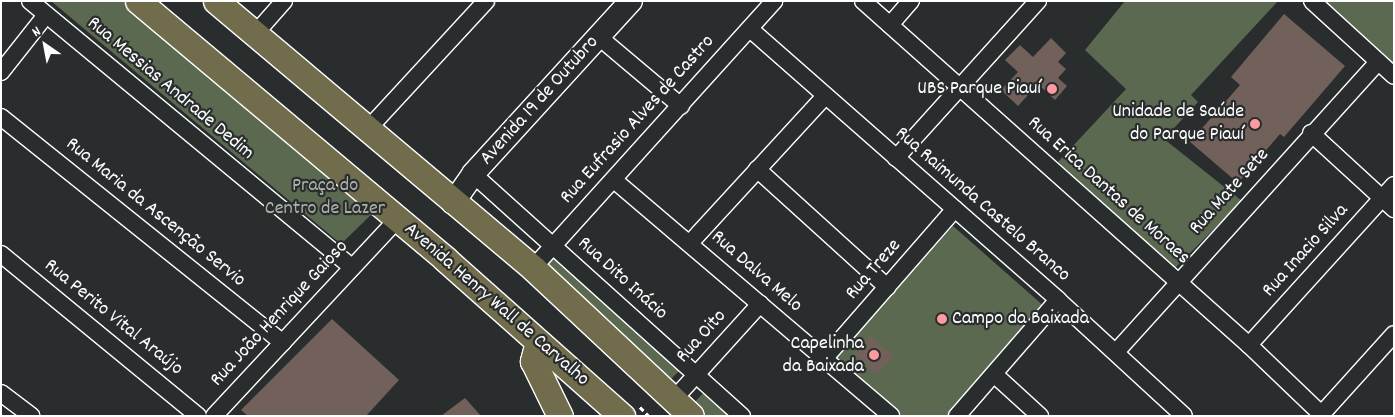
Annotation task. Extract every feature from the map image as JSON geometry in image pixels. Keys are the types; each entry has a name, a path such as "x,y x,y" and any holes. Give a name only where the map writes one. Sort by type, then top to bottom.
{"main road":[{"name":"Avenida Henry Wall de Carvalho","path":"138,1 398,219 622,416"},
{"path":"216,1 533,268 683,407"},
{"path":"538,342 533,361 560,416"}],"street":[{"name":"Rua Messias Andrade Dedim","path":"30,1 352,267"},
{"path":"255,34 284,1"},
{"path":"368,129 486,1"},
{"name":"Avenida 19 de Outubro","path":"453,202 473,174 630,1"},
{"name":"Rua Eufrasio Alves de Castro","path":"533,268 552,244 614,180 774,1"},
{"name":"Rua Erica Dantas de Moraes","path":"863,1 1249,345 1321,415"},
{"path":"890,25 911,1"},
{"path":"896,158 1038,1"},
{"path":"1312,1 1394,76"},
{"path":"1,72 46,15"},
{"name":"Rua Raimunda Castelo Branco","path":"750,29 1058,300 1182,415"},
{"path":"599,37 681,106"},
{"name":"Rua Mate Sete","path":"1116,352 1311,133 1378,62"},
{"path":"690,242 825,96"},
{"name":"Rua Maria da Ascenção Servio","path":"1,117 283,343"},
{"path":"1311,133 1388,204"},
{"path":"757,169 888,287"},
{"name":"Rua Dito Inácio","path":"473,174 742,416"},
{"name":"Rua Dalva Melo","path":"614,180 690,242 892,416"},
{"name":"Rua Inacio Silva","path":"1249,345 1388,204 1394,185"},
{"name":"Rua Treze","path":"824,359 955,209"},
{"name":"Rua João Henrique Gaioso","path":"214,416 398,219"},
{"name":"Rua Perito Vital Araújo","path":"1,254 198,416"},
{"path":"957,416 995,375 1058,300"},
{"name":"Rua Oito","path":"683,407 696,375 760,304"},
{"path":"1321,415 1394,334"},
{"path":"995,375 1040,416"},
{"path":"1,394 30,416"}],"green space":[{"name":"Praça do Centro de Lazer","path":"51,1 127,1 379,207 341,244"},
{"path":"1125,1 1278,1 1191,95 1198,102 1164,139 1242,201 1173,270 1058,162 1126,89 1085,50"},
{"path":"1318,1 1394,1 1394,68"},
{"path":"953,226 1046,308 950,416 900,416 835,359"},
{"path":"557,253 683,367 670,380 543,268"},
{"path":"705,391 733,416 704,416 693,404"}],"building":[{"name":"Unidade de Saúde do Parque Piauí","path":"1284,14 1345,66 1284,137 1280,134 1238,183 1190,142 1240,85 1231,77"},
{"path":"1051,38 1066,53 1058,62 1066,69 1058,78 1067,86 1055,100 1038,84 1018,106 1001,90 1018,72 1005,60 1020,45 1033,57"},
{"path":"332,319 399,380 366,416 248,416 241,410"},
{"name":"Capelinha da Baixada","path":"870,336 894,356 877,374 854,354"},
{"path":"465,398 481,416 441,416"}],"place":[{"name":"UBS Parque Piauí","path":"1052,89"},
{"name":"Unidade de Saúde do Parque Piauí","path":"1255,124"},
{"name":"Campo da Baixada","path":"942,319"},
{"name":"Capelinha da Baixada","path":"874,355"}]}
